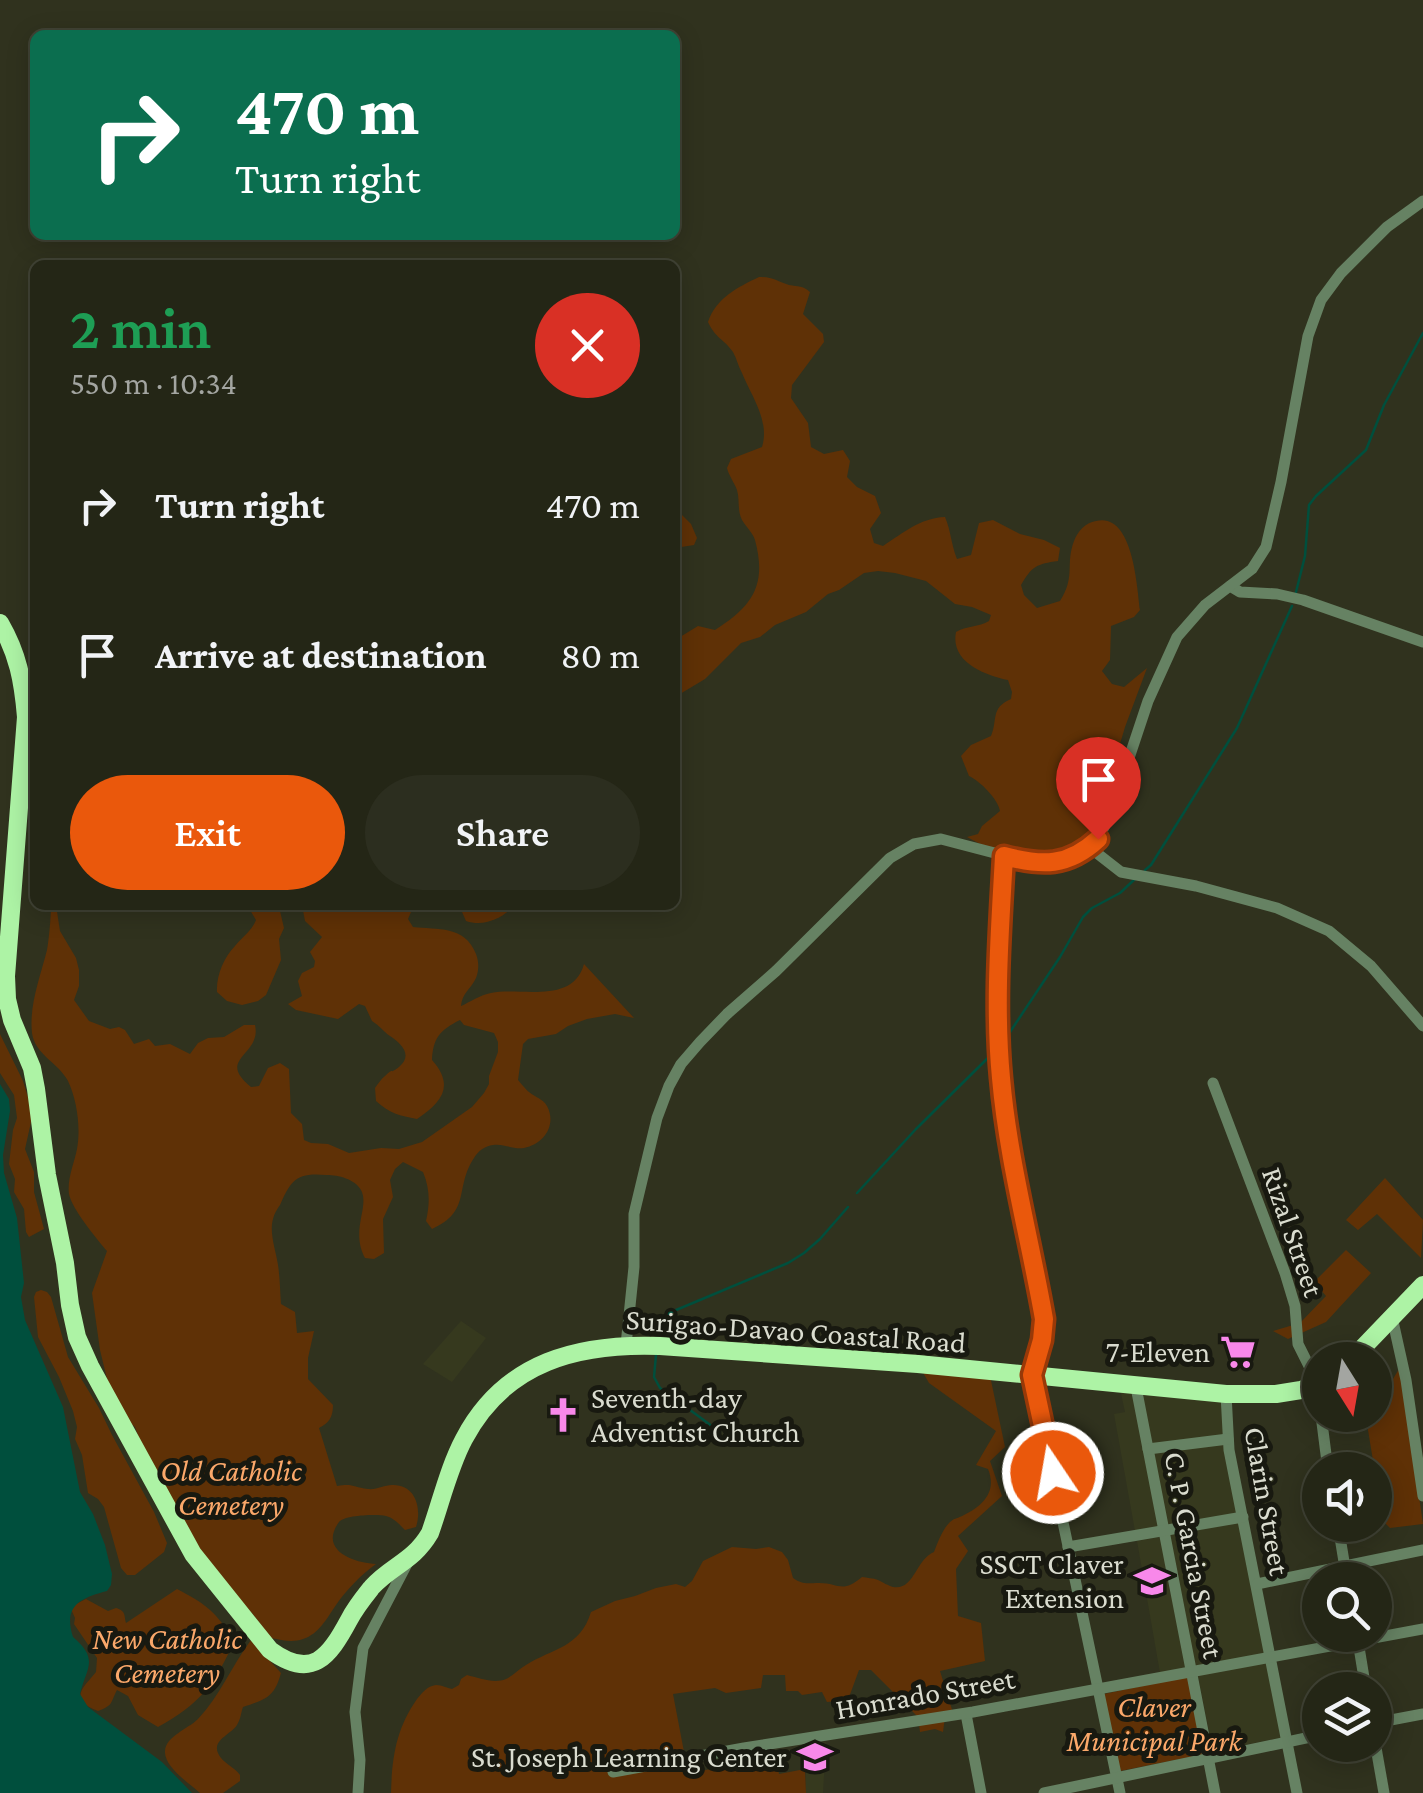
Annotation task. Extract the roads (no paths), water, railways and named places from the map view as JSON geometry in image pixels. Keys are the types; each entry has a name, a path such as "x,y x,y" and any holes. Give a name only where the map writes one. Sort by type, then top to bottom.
{"highway":[{"name":"Surigao-Davao Coastal Road","path":"0,623 12,644 22,676 26,717 7,999 32,1068 70,1305 82,1349 193,1554 270,1650 284,1660 304,1664 323,1658 333,1649 351,1615 375,1584 423,1546 462,1443 494,1396 530,1369 591,1349 626,1345 898,1363 1226,1394 1302,1390"},
{"path":"1368,1342 1423,1285"}],"street":[{"path":"626,1345 636,1201 657,1118 682,1064 728,1014 902,850 941,839 1025,861 1058,862 1090,846 1104,829 1148,701 1177,637 1204,605 1252,569 1266,547 1308,336 1320,300 1379,235 1423,201"},
{"path":"1230,586 1240,592 1303,600 1423,642"},
{"path":"1090,846 1121,872 1196,886 1277,908 1329,931 1371,966 1423,1026"},
{"path":"1004,856 996,1012 1008,1136 1044,1319 1032,1375 1120,1793"},
{"name":"Rizal Street","path":"1213,1083 1285,1273 1302,1352"},
{"path":"1392,1317 1406,1380 1423,1496"},
{"name":"C. P. Garcia Street","path":"1136,1386 1215,1793"},
{"name":"Clarin Street","path":"1226,1394 1228,1439 1297,1793"},
{"path":"1148,1449 1228,1439"},
{"path":"1068,1547 1243,1517"},
{"path":"1364,1562 1423,1550"},
{"path":"358,1793 360,1760 355,1712 363,1648 410,1559"},
{"path":"1257,1584 1302,1575"},
{"name":"Honrado Street","path":"1392,1633 1423,1629"},
{"name":"Honrado Street","path":"613,1772 966,1714 1302,1650"},
{"path":"966,1714 982,1793"},
{"path":"1392,1720 1423,1714"},
{"path":"1044,1793 1302,1739"},
{"path":"1379,1762 1384,1793"}],"water":[{"path":"0,1084 9,1099 4,1173 17,1218 25,1320 63,1407 80,1492 93,1514 112,1574 107,1591 82,1600 70,1618 73,1637 89,1658 80,1694 88,1707 162,1762 192,1793 0,1793"}],"waterway":[{"path":"1296,592 1305,556 1309,505 1366,450 1384,405 1423,333"},
{"path":"1145,870 1237,728 1292,606"},
{"path":"1004,1041 1083,917 1135,879"},
{"path":"857,1193 995,1051"},
{"path":"656,1335 659,1320 669,1313 804,1253 848,1207"},
{"path":"656,1355 654,1377 660,1388 720,1432"}],"place":[{"name":"7-Eleven","path":"1238,1352"},
{"name":"Seventh-day Adventist Church","path":"563,1415"},
{"name":"SSCT Claver Extension","path":"1152,1581"},
{"name":"St. Joseph Learning Center","path":"815,1757"}],"park label":[{"name":"Old Catholic Cemetery","path":"231,1488"},
{"name":"New Catholic Cemetery","path":"167,1656"},
{"name":"Claver Municipal Park","path":"1154,1724"}]}
